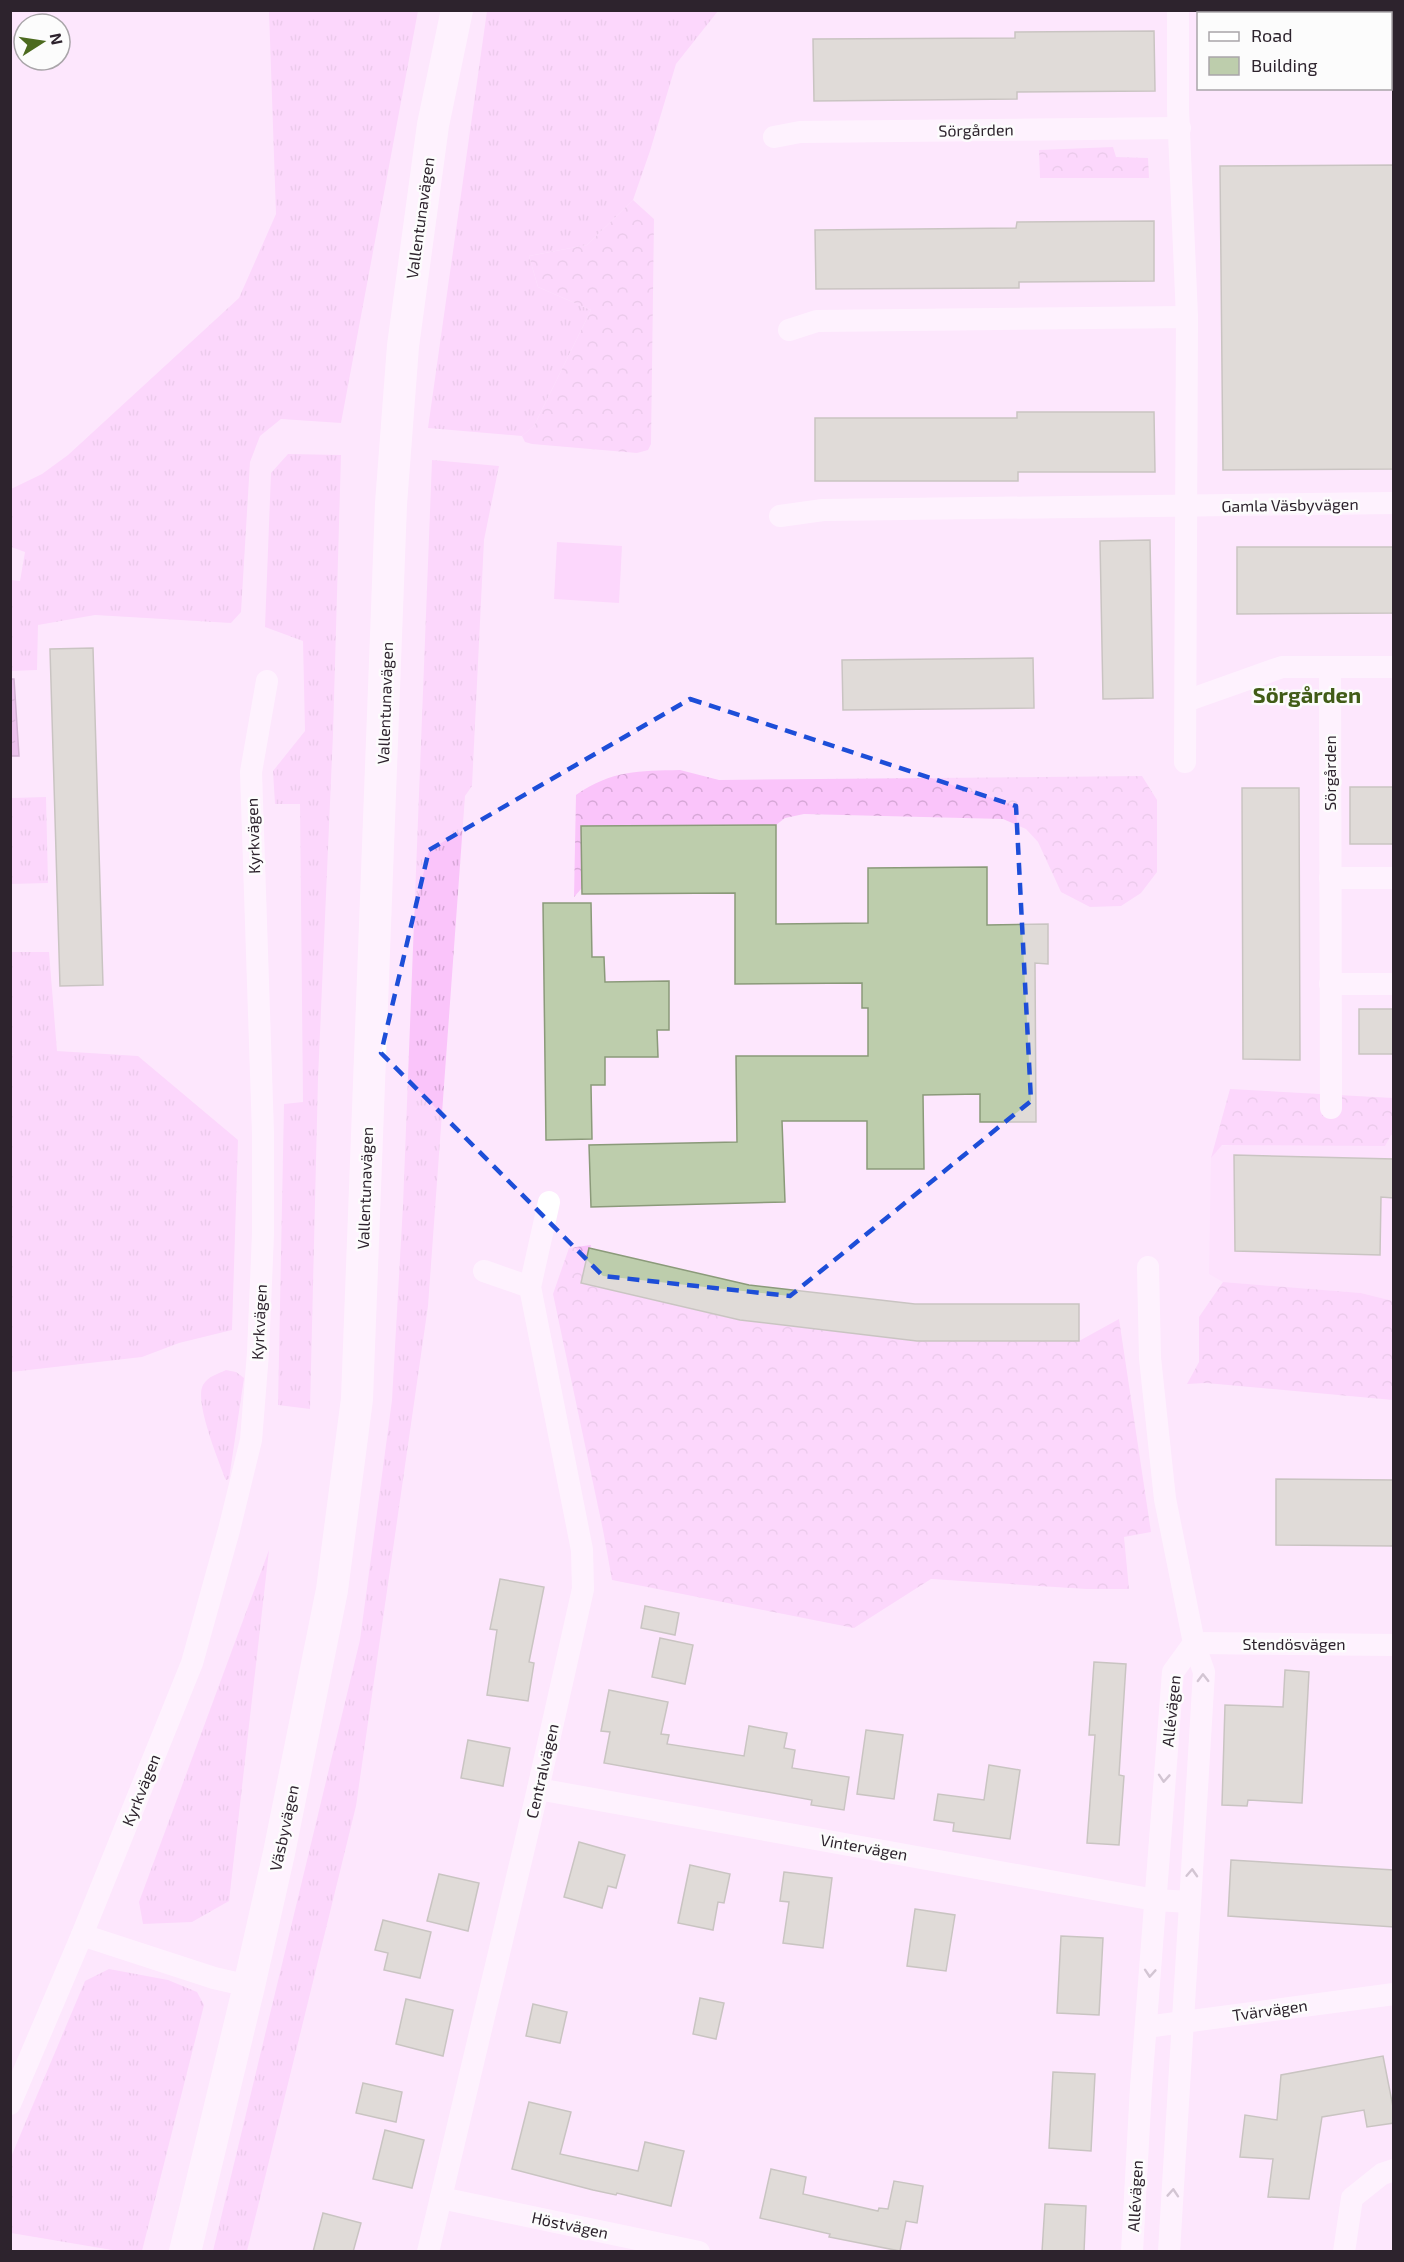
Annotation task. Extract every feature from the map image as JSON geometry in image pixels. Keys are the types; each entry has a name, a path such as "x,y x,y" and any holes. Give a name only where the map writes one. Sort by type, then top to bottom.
{"main road":[{"name":"Vallentunavägen","path":"357,1399 392,504 402,358 433,125 457,10"},
{"name":"Väsbyvägen","path":"185,2252 279,1853 332,1590 357,1399"}],"street":[{"path":"1178,10 1178,109 1186,317 1185,762"},
{"name":"Sörgården","path":"774,137 800,132 1180,128"},
{"path":"789,330 817,321 1186,317"},
{"name":"Gamla Väsbyvägen","path":"1186,507 1394,503"},
{"path":"780,516 823,510 1186,507"},
{"path":"1186,701 1282,667 1394,667"},
{"name":"Sörgården","path":"1330,667 1331,1108"},
{"name":"Kyrkvägen","path":"10,2104 82,1935 192,1663 251,1440 258,1353 263,1234 263,1133 251,772 267,681"},
{"path":"1330,878 1394,878"},
{"path":"1330,984 1394,984"},
{"name":"Centralvägen","path":"429,2252 538,1789 582,1589 582,1560 530,1287 549,1202"},
{"path":"1148,1267 1150,1358 1165,1499 1194,1643"},
{"path":"484,1271 530,1287"},
{"name":"Stendösvägen","path":"1194,1643 1394,1645"},
{"name":"Allévägen","path":"1132,2252 1146,2027 1173,1671 1194,1643"},
{"name":"Allévägen","path":"1168,2252 1204,1672 1194,1643"},
{"name":"Vintervägen","path":"538,1789 1155,1900 1190,1902"},
{"path":"82,1935 214,1978 249,1986"},
{"name":"Tvärvägen","path":"1146,2027 1394,1994"},
{"path":"1344,2252 1352,2198 1382,2174 1394,2170"},
{"name":"Höstvägen","path":"441,2198 699,2252"}],"highlighted area":[{"path":"690,699 1016,806 1031,1101 790,1296 603,1276 381,1053 429,850"}],"shaded area":[{"path":"1393,1135 1393,1301 1361,1293 1223,1282 1209,1274 1211,1158 1216,1146"}],"green space":[{"path":"269,11 418,11 341,423 281,419 260,436 250,462 241,612 231,623 95,615 38,625 37,670 11,671 11,580 20,581 25,552 11,547 11,489 42,474 68,455 239,298 276,214"},
{"path":"487,11 718,11 676,64 633,200 587,245 529,256 538,287 591,310 534,426 522,436 428,428"},
{"path":"1113,147 1116,157 1148,158 1149,178 1040,178 1039,150"},
{"path":"633,200 654,219 651,444 648,450 637,453 525,442 522,436 534,426 591,310 538,287 529,256 587,245"},
{"path":"288,454 341,455 333,734 318,1079 310,1409 278,1405 284,1104 303,1102 300,804 275,804 273,771 305,731 303,641 265,627 271,473"},
{"path":"432,460 499,466 484,540 472,786 465,796 428,1306 356,1806 247,2251 213,2251 360,1640 392,1400 403,1205"},
{"path":"557,542 622,546 619,603 554,599"},
{"path":"680,770 719,780 1142,776 1157,800 1157,872 1141,893 1121,906 1090,907 1061,892 1038,842 1026,829 1003,819 804,814 785,818 776,825 582,826 582,888 574,897 576,795 614,776"},
{"path":"46,797 48,883 11,884 11,798"},
{"path":"11,952 49,952 57,1051 138,1056 238,1140 232,1330 179,1343 142,1357 11,1372 10,1054 15,1053 10,1053"},
{"path":"1230,1089 1393,1098 1393,1135 1385,1146 1222,1145 1211,1158"},
{"path":"591,1245 582,1283 738,1320 911,1340 1079,1341 1119,1319 1151,1532 1124,1537 1129,1589 1086,1589 931,1579 854,1628 612,1580 553,1294 569,1248"},
{"path":"1223,1282 1361,1293 1393,1301 1393,1400 1206,1383 1187,1384 1199,1362 1199,1317"},
{"path":"226,1370 236,1372 244,1378 229,1479 226,1480 208,1432 201,1393 208,1379"},
{"path":"269,1550 229,1901 192,1922 143,1924 139,1902"},
{"path":"109,1969 168,1980 197,1992 204,2005 142,2251 118,2251 11,2233 11,2157 85,1981"}],"water":[{"path":"10,679 14,679 19,756 11,756"}],"building":[{"path":"1154,31 1155,91 1017,92 1017,99 814,101 813,39 1015,38 1015,32"},
{"path":"1394,165 1394,469 1223,470 1220,166"},
{"path":"1154,221 1154,281 1019,282 1019,288 816,289 815,230 1016,228 1017,222"},
{"path":"1017,412 1154,412 1155,472 1018,472 1018,481 815,481 815,418 1017,418"},
{"path":"1150,540 1153,698 1103,699 1100,541"},
{"path":"1237,547 1394,547 1394,613 1237,614"},
{"path":"93,648 103,985 60,986 50,649"},
{"path":"1033,658 1034,708 843,710 842,660"},
{"path":"1350,787 1394,787 1394,844 1350,844"},
{"path":"1242,788 1299,788 1300,1060 1243,1059"},
{"path":"776,825 776,924 868,923 868,868 987,867 987,925 1048,924 1048,964 1035,963 1036,1122 980,1122 980,1094 923,1095 924,1169 867,1169 867,1121 782,1121 785,1202 591,1207 589,1145 737,1142 736,1056 868,1056 868,1008 862,1008 862,983 735,984 735,893 582,894 581,826"},
{"path":"543,903 591,903 592,957 604,957 605,982 669,981 669,1030 657,1030 658,1057 605,1057 605,1085 591,1085 592,1139 546,1140"},
{"path":"1359,1009 1394,1009 1394,1054 1359,1054"},
{"path":"1234,1155 1394,1159 1394,1198 1381,1197 1380,1255 1235,1251"},
{"path":"589,1248 749,1285 915,1304 1079,1304 1079,1341 917,1341 740,1320 581,1283"},
{"path":"1276,1479 1394,1480 1394,1546 1276,1545"},
{"path":"500,1579 544,1587 529,1662 534,1663 528,1701 487,1695 497,1630 490,1629"},
{"path":"645,1606 679,1613 675,1635 641,1628"},
{"path":"660,1638 693,1645 685,1684 652,1677"},
{"path":"1094,1662 1126,1664 1119,1775 1124,1776 1119,1845 1087,1843 1095,1735 1089,1735"},
{"path":"1285,1670 1309,1672 1302,1803 1248,1800 1247,1806 1222,1805 1225,1705 1283,1707"},
{"path":"609,1690 668,1702 661,1734 669,1735 667,1744 744,1756 749,1726 787,1733 784,1748 795,1750 792,1768 849,1777 844,1810 811,1805 812,1800 604,1763 610,1732 601,1731"},
{"path":"866,1730 903,1735 894,1799 857,1794"},
{"path":"468,1740 510,1748 503,1786 461,1778"},
{"path":"989,1765 1020,1770 1010,1839 953,1831 954,1823 934,1820 938,1794 984,1800"},
{"path":"579,1842 625,1855 616,1888 608,1886 602,1908 564,1897"},
{"path":"1231,1860 1394,1870 1394,1927 1228,1916"},
{"path":"690,1865 730,1874 724,1903 718,1902 713,1930 678,1923"},
{"path":"784,1872 832,1878 823,1948 783,1943 789,1902 780,1901"},
{"path":"439,1874 479,1883 468,1931 427,1921"},
{"path":"915,1909 955,1915 946,1971 907,1966"},
{"path":"383,1920 431,1932 420,1978 384,1970 388,1953 375,1950"},
{"path":"1061,1936 1103,1938 1099,2015 1057,2013"},
{"path":"700,1998 724,2003 716,2039 693,2034"},
{"path":"406,1999 453,2010 443,2056 396,2044"},
{"path":"533,2004 567,2012 560,2043 526,2036"},
{"path":"1383,2056 1394,2123 1367,2127 1364,2110 1322,2117 1309,2199 1268,2197 1273,2159 1240,2157 1245,2115 1277,2120 1281,2075"},
{"path":"1053,2072 1095,2074 1091,2151 1049,2148"},
{"path":"363,2083 402,2092 396,2122 356,2113"},
{"path":"529,2102 571,2112 560,2154 638,2171 645,2142 684,2151 671,2206 617,2193 616,2195 593,2190 512,2169"},
{"path":"385,2130 424,2140 412,2188 373,2179"},
{"path":"771,2169 806,2177 803,2194 878,2211 879,2208 888,2209 894,2181 923,2186 917,2223 906,2221 900,2251 829,2237 830,2234 760,2218"},
{"path":"1045,2204 1086,2206 1084,2252 1042,2252"},
{"path":"323,2213 361,2223 353,2252 313,2252"}],"district":[{"name":"Sörgården","path":"1307,695"}]}
